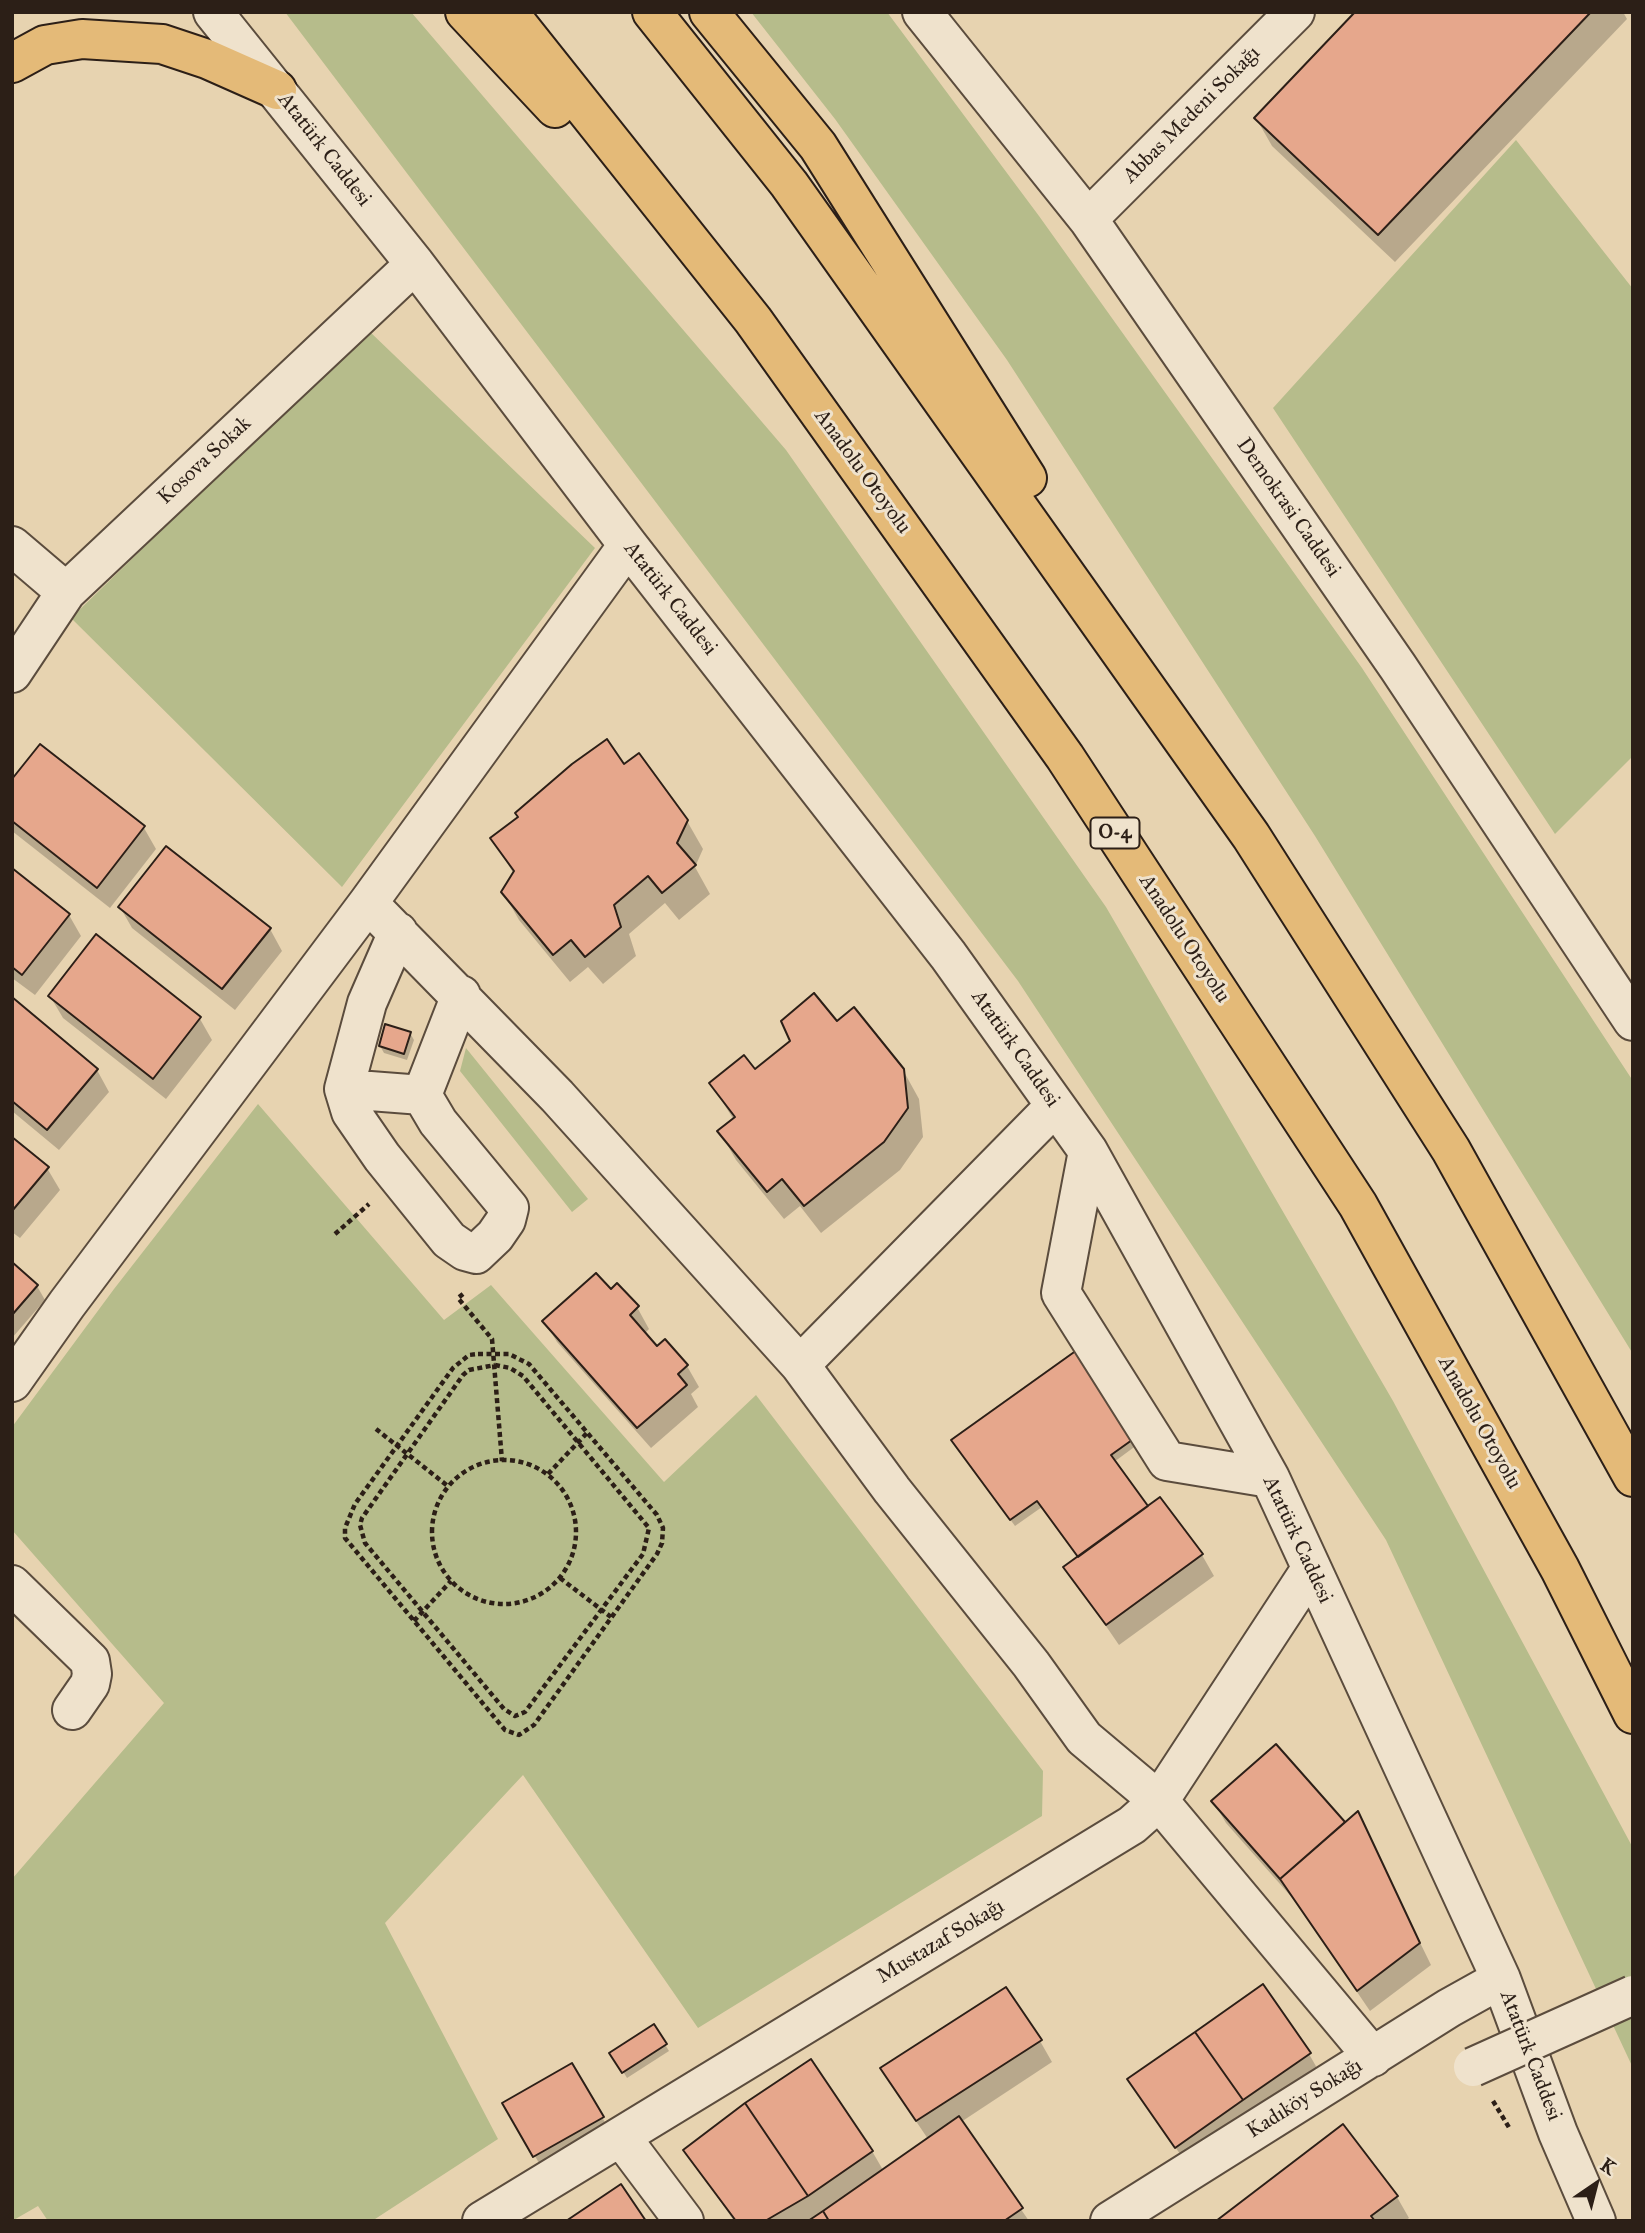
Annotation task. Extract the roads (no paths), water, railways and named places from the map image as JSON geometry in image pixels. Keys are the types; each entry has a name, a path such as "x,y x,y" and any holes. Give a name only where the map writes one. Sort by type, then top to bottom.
{"main road":[{"path":"29,54 92,12"},
{"path":"465,12 753,320"},
{"name":"Anadolu Otoyolu","path":"508,12 753,320 1065,757 1358,1205 1560,1569 1633,1714"},
{"path":"652,12 789,184 1251,836"},
{"path":"709,12 818,146 1451,1150 1633,1477"},
{"path":"29,54 82,40 162,44 207,59 277,90"}],"street":[{"name":"Atatürk Caddesi","path":"213,12 415,264 628,545 947,955 1088,1151 1270,1478 1501,1979 1558,2133 1596,2221"},
{"name":"Demokrasi Caddesi","path":"922,12 1088,219 1398,667 1633,1021"},
{"path":"946,12 964,63"},
{"name":"Abbas Medeni Sokağı","path":"1088,219 1295,12"},
{"name":"Kosova Sokak","path":"12,673 66,592 415,264"},
{"path":"12,1382 67,1304 368,903 628,545"},
{"path":"12,546 66,592"},
{"path":"368,903 461,995 677,1227 800,1365 891,1490 1031,1664 1084,1738 1159,1801 1373,2057"},
{"path":"398,932 367,1003 344,1089 351,1112 382,1157 450,1240 465,1251 476,1254 495,1236 506,1220 509,1208 438,1122 422,1095"},
{"path":"422,1095 461,995"},
{"path":"344,1089 422,1095"},
{"path":"800,1365 1055,1106"},
{"path":"1088,1151 1061,1293 1167,1461 1270,1478"},
{"name":"Mustazaf Sokağı","path":"482,2221 1132,1825 1159,1801 1311,1569"},
{"path":"12,1585 90,1661 90,1684 72,1710"},
{"name":"Kadıköy Sokağı","path":"1110,2221 1501,1979"},
{"path":"1473,2067 1633,1995"},
{"path":"621,2137 684,2221"}]}
